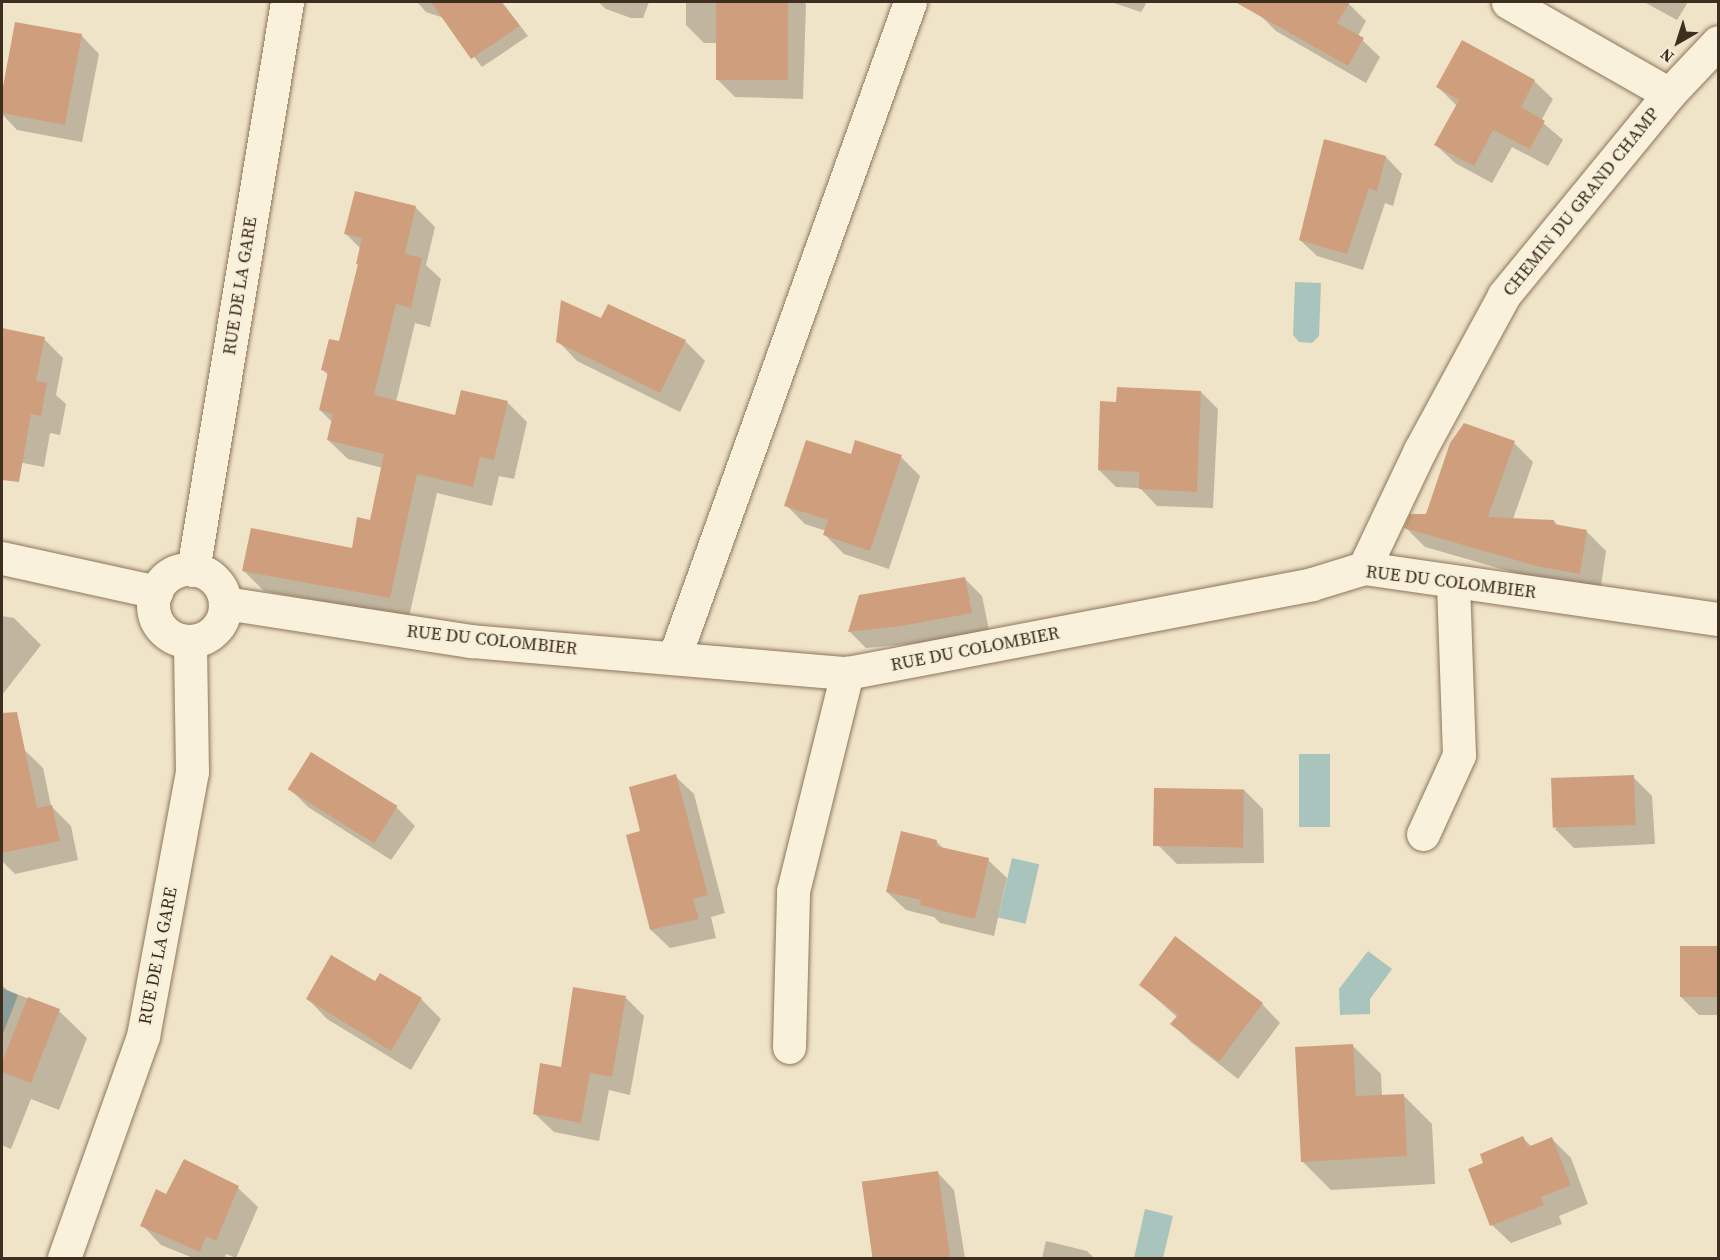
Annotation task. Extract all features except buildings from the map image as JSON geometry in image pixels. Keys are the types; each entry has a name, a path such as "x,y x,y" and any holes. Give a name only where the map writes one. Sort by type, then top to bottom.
{"street":[{"name":"RUE DE LA GARE","path":"193,570 287,2"},
{"path":"675,658 910,2"},
{"path":"1508,2 1669,94"},
{"name":"CHEMIN DU GRAND CHAMP","path":"1364,568 1420,450 1504,295 1669,94 1719,42"},
{"path":"2,558 156,592"},
{"name":"RUE DU COLOMBIER","path":"225,603 471,641 847,673 1312,584 1364,568 1719,619"},
{"path":"193,570 211,577 223,593 225,603 219,625 211,634 190,641 178,639 159,625 155,614 156,592 171,574 193,570"},
{"path":"1423,834 1459,755 1453,581"},
{"name":"RUE DE LA GARE","path":"64,1258 143,1036 192,772 190,641"},
{"path":"789,1047 793,891 847,673"}],"water":[{"path":"1295,282 1321,283 1319,336 1312,343 1299,342 1293,335"},
{"path":"1299,754 1330,754 1330,827 1299,827"},
{"path":"1012,858 1039,864 1026,924 998,917"},
{"path":"1368,951 1392,969 1370,999 1370,1014 1340,1015 1339,989"},
{"path":"2,988 18,995 2,1036"},
{"path":"1145,1209 1173,1216 1163,1258 1134,1258"}]}
